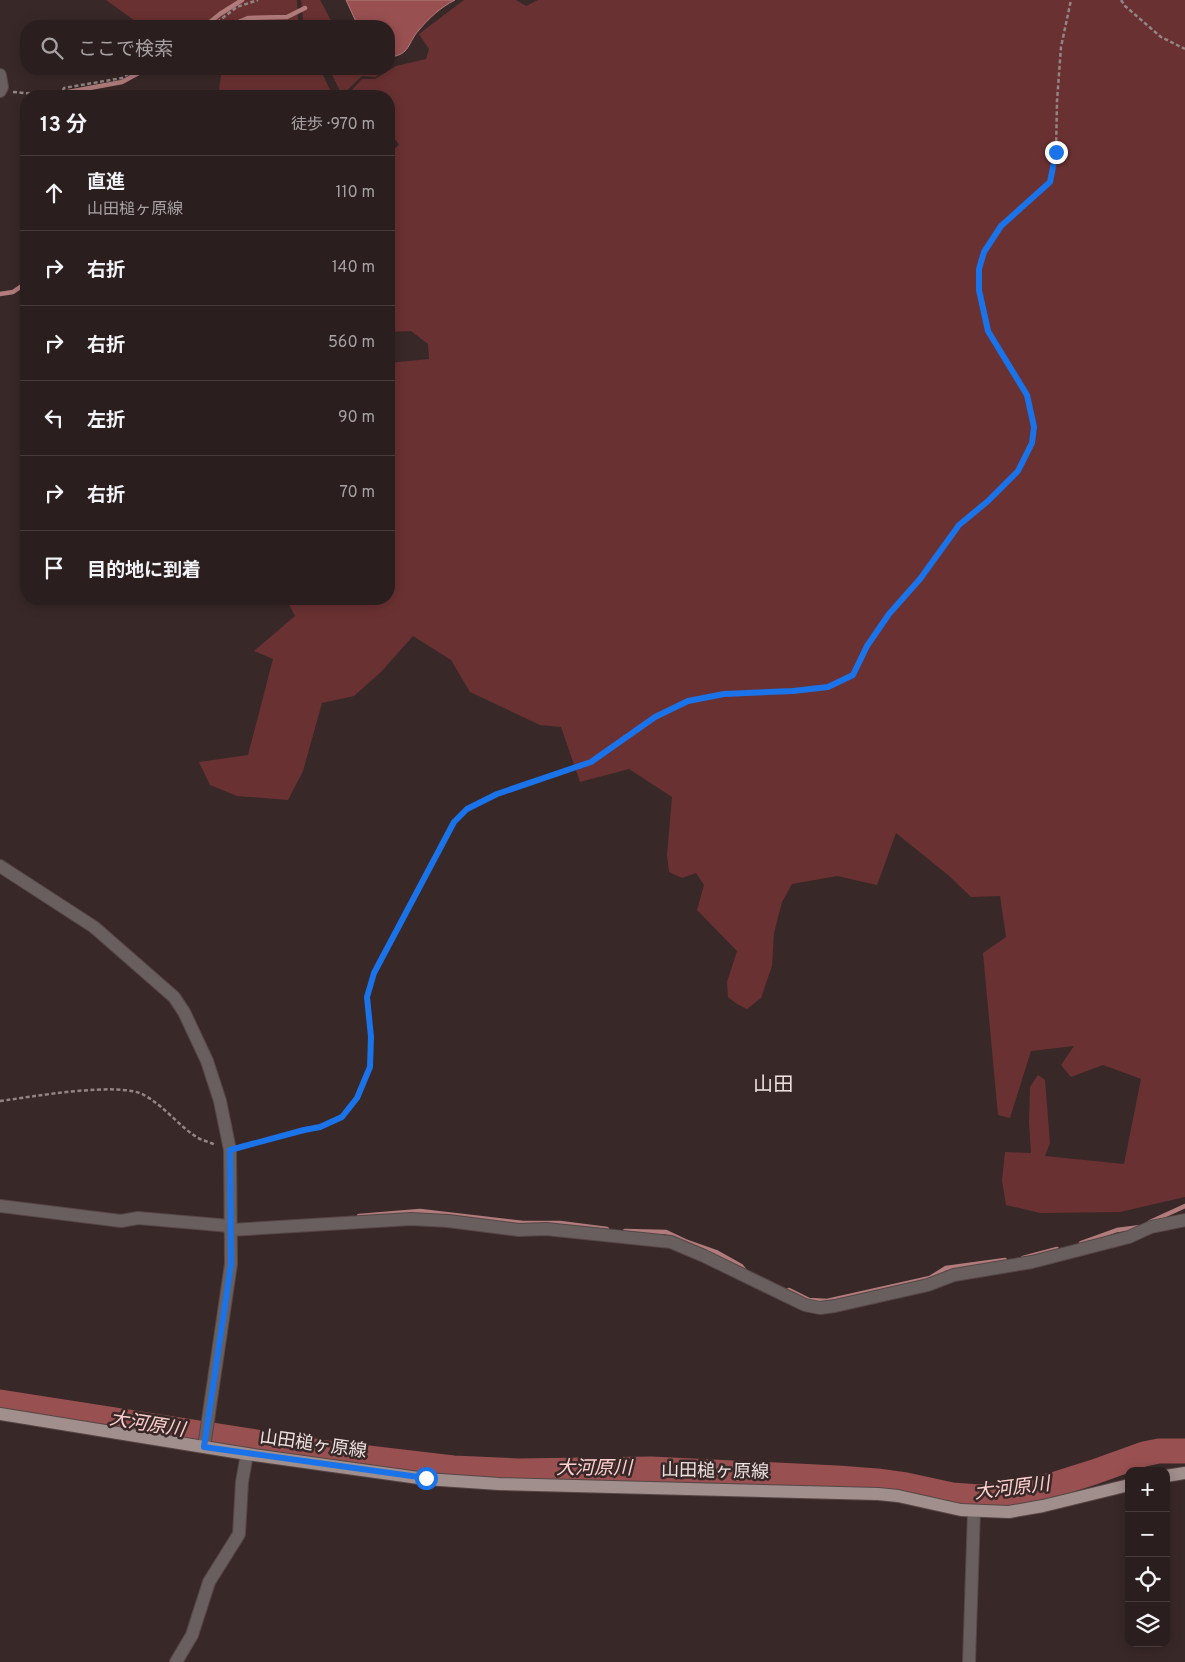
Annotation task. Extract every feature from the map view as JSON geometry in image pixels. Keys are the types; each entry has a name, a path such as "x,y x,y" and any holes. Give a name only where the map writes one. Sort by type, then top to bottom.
{"main road":[{"name":"山田槌ヶ原線","path":"0,1414 205,1439 247,1454 426,1478 499,1484 878,1494 898,1496 974,1511 1009,1512 1043,1506 1125,1485"},
{"path":"1170,1475 1185,1473"}],"street":[{"path":"0,866 94,927 174,997 184,1012 207,1061 220,1101 230,1150 231,1264 205,1439"},
{"path":"0,1206 121,1221 138,1218 230,1228 411,1219 448,1221 519,1230 546,1229 671,1242 805,1305 820,1308 928,1285 960,1274 1032,1262 1129,1237 1151,1227 1185,1220"},
{"path":"176,1662 192,1635 209,1582 239,1534 242,1482 247,1454"},
{"path":"970,1662 974,1511"}],"path":[{"path":"220,20 237,7 258,0"},
{"path":"0,1101 87,1090 124,1090 142,1093 160,1105 196,1137 230,1150 320,1127 342,1117 357,1098 370,1067 371,1037 367,997 374,973 454,822 467,809 497,794 591,762 655,717 688,701 724,694 793,691 828,687 853,675 867,646 889,614 920,579 959,525 988,501 1018,471 1032,443 1034,427 1027,395 988,331 979,290 979,269 984,252 1001,226 1050,182 1056,152 1060,48 1071,0"},
{"path":"1122,0 1125,6 1161,37 1185,49"},
{"path":"62,90 64,88 122,78 126,75"},
{"path":"1,84 14,92 20,93"}],"shaded area":[{"path":"106,0 297,0 298,20 134,20"},
{"path":"301,0 320,0 331,20 303,20"},
{"path":"346,0 455,0 440,9 427,21 415,35 408,48 396,56 395,20 355,20"},
{"path":"464,0 516,0 526,6 538,0 1185,0 1185,1197 1120,1212 1040,1213 1006,1205 1002,1180 1005,1152 1031,1153 1029,1123 1030,1087 1038,1075 1045,1080 1050,1143 1045,1156 1124,1164 1141,1079 1103,1065 1071,1077 1061,1065 1074,1046 1031,1051 1010,1118 998,1115 983,953 1006,937 1000,896 971,897 948,875 896,833 877,885 837,876 792,884 782,902 774,933 772,966 761,998 747,1009 728,997 727,982 737,951 697,910 704,885 696,873 682,878 669,872 667,855 672,797 629,769 580,782 561,727 540,725 470,692 451,660 413,636 381,672 354,696 322,703 303,771 288,800 237,796 210,785 199,762 248,755 273,659 254,651 295,616 289,605 395,605 395,362 429,359 428,344 411,331 395,332 395,148 399,145 395,139 395,90 352,90 362,79 375,79 381,75 395,75 396,66 426,59 429,49 419,34"},
{"path":"323,75 330,90 219,90 221,76"},
{"path":"332,75 378,75 375,77 362,76 347,90 340,90"}],"waterway":[{"path":"212,20 242,0"},
{"path":"243,20 248,18 287,17 305,8"},
{"path":"79,90 122,82 135,75"},
{"path":"0,294 13,292 20,287"},
{"path":"1150,1222 1185,1206"},
{"path":"359,1216 420,1211 523,1223 560,1223 607,1229"},
{"path":"1081,1243 1117,1230 1141,1227"},
{"path":"625,1231 666,1232 716,1252 741,1266 745,1271"},
{"path":"1023,1258 1057,1249"},
{"path":"789,1290 809,1300 827,1301 930,1278 946,1268 1005,1260"},
{"name":"大河原川","path":"0,1402 334,1454 453,1468 518,1471 651,1469 837,1478 877,1481 952,1495 979,1497 1010,1494 1056,1484 1144,1454 1159,1451 1185,1451"}],"district":[{"name":"山田","path":"773,1086"}],"route":[{"path":"426,1478 204,1447 231,1264 230,1150 320,1127 342,1117 357,1098 370,1067 371,1037 367,997 374,973 454,822 467,809 497,794 591,762 655,717 688,701 724,694 793,691 828,687 853,675 867,646 889,614 920,579 959,525 988,501 1018,471 1032,443 1034,427 1027,395 988,331 979,290 979,269 984,252 1001,226 1050,182 1056,152"}]}
